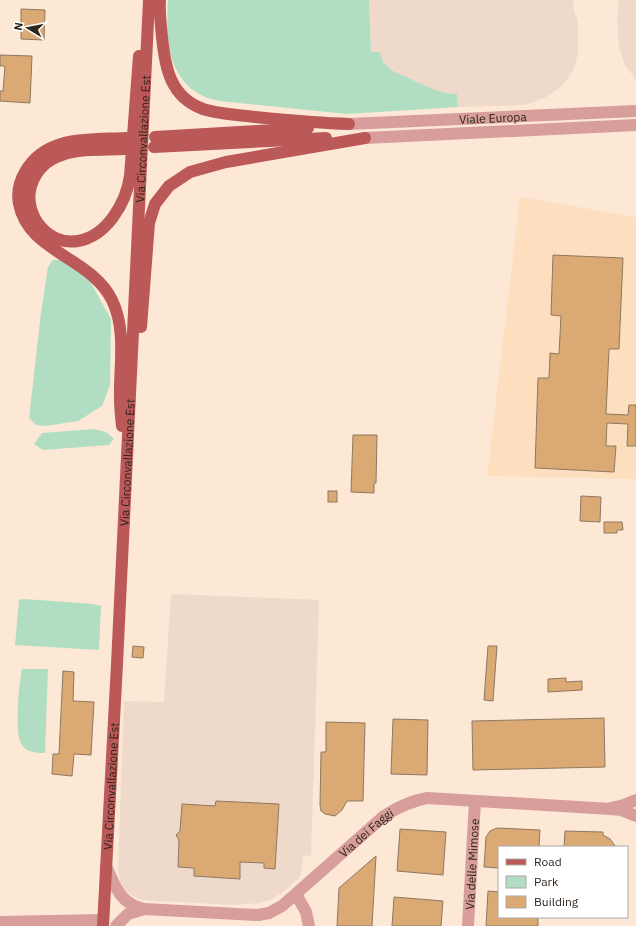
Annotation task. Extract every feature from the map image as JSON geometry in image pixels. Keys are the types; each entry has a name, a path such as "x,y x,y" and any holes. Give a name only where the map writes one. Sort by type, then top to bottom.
{"main road":[{"path":"160,0 163,46 169,77 177,90 189,101 204,109 225,113 299,122 349,124"},
{"path":"127,454 122,433 120,398 120,332 118,316 112,300 107,291 92,275 50,246 30,230 23,219 18,200 19,188 23,175 32,162 44,151 57,145 69,142 126,144 71,152 60,156 44,164 35,175 30,187 29,196 32,214 39,225 58,238 70,241 91,236 101,230 111,219 121,204 130,176 138,59 149,4"},
{"name":"Via Circonvallazione Est","path":"103,923 105,865 118,664 129,400 149,4"},
{"path":"349,124 155,142 366,138"},
{"path":"129,400 143,311 149,223 155,204 164,190 184,175 226,162 366,138"}],"street":[{"name":"Viale Europa","path":"349,124 636,110"},
{"name":"Viale Europa","path":"366,138 636,125"},
{"name":"Via dei Faggi","path":"105,865 114,885 124,899 133,906 144,909 258,915 269,913 282,906 384,816 398,807 413,801 427,798 606,808 621,810 636,816"},
{"name":"Via dei Faggi","path":"606,808 617,807 636,800"},
{"name":"Via delle Mimose","path":"468,926 475,801"},
{"path":"296,894 306,912 309,926"},
{"name":"Via dei Faggi","path":"116,926 128,914 144,909"},
{"path":"0,922 103,923"}],"shaded area":[{"path":"369,0 573,0 574,13 577,17 578,23 578,53 574,69 566,81 558,89 546,97 531,103 524,105 458,107 457,94 445,93 430,88 391,70 383,62 380,52 371,52"},
{"path":"619,0 636,0 636,80 625,65 619,47 617,18"},
{"path":"520,197 636,217 636,479 487,476"},
{"path":"171,594 319,600 311,856 303,855 301,874 298,879 282,893 270,900 260,903 234,905 141,900 131,895 124,889 120,881 118,868 124,701 164,702"}],"green space":[{"path":"168,0 369,0 371,52 380,52 383,62 391,70 430,88 445,93 457,94 458,107 347,114 219,101 205,97 189,87 175,66 168,40"},
{"path":"53,260 62,260 88,278 111,319 110,385 102,406 78,421 46,426 36,425 29,418 41,313 48,267"},
{"path":"94,429 106,432 114,439 109,445 43,450 34,444 42,433"},
{"path":"24,599 93,604 101,606 99,650 15,645 19,600"},
{"path":"22,669 48,669 45,753 36,753 27,750 22,745 20,739 18,731 18,708"}],"building":[{"path":"21,9 45,10 44,40 21,39"},
{"path":"0,55 32,56 30,103 0,101 0,91 3,91 5,66 0,66"},
{"path":"553,255 623,258 619,349 609,349 606,414 628,415 629,405 636,405 636,446 627,446 628,424 607,423 606,446 616,446 614,472 535,468 538,378 549,378 550,353 559,354 561,316 551,315"},
{"path":"353,435 377,435 376,483 374,483 374,493 351,492"},
{"path":"328,491 337,491 337,502 328,502"},
{"path":"581,496 601,497 600,522 580,521"},
{"path":"604,522 622,522 623,530 617,530 617,533 604,533"},
{"path":"133,646 144,647 143,658 132,657"},
{"path":"488,646 497,646 493,701 484,700"},
{"path":"63,671 74,672 73,701 94,702 91,755 74,754 72,776 52,774 53,754 59,754"},
{"path":"566,678 566,682 582,681 582,690 548,692 548,679"},
{"path":"604,718 605,767 473,770 472,721"},
{"path":"393,719 428,720 427,775 391,774"},
{"path":"326,722 365,723 363,801 347,801 342,810 335,816 325,814 321,811 320,805 321,752 326,752"},
{"path":"216,801 279,804 275,869 264,868 264,863 240,862 240,879 194,876 194,868 178,867 179,840 176,835 180,831 182,804 215,806"},
{"path":"497,828 540,830 539,846 498,846 498,868 484,867 486,837 490,831"},
{"path":"400,829 446,832 443,875 397,871"},
{"path":"565,831 603,832 603,835 610,839 615,846 564,846"},
{"path":"376,856 372,926 337,926 339,888"},
{"path":"488,891 498,892 498,918 538,918 538,926 486,926"},
{"path":"394,897 443,901 441,926 392,926"}]}
